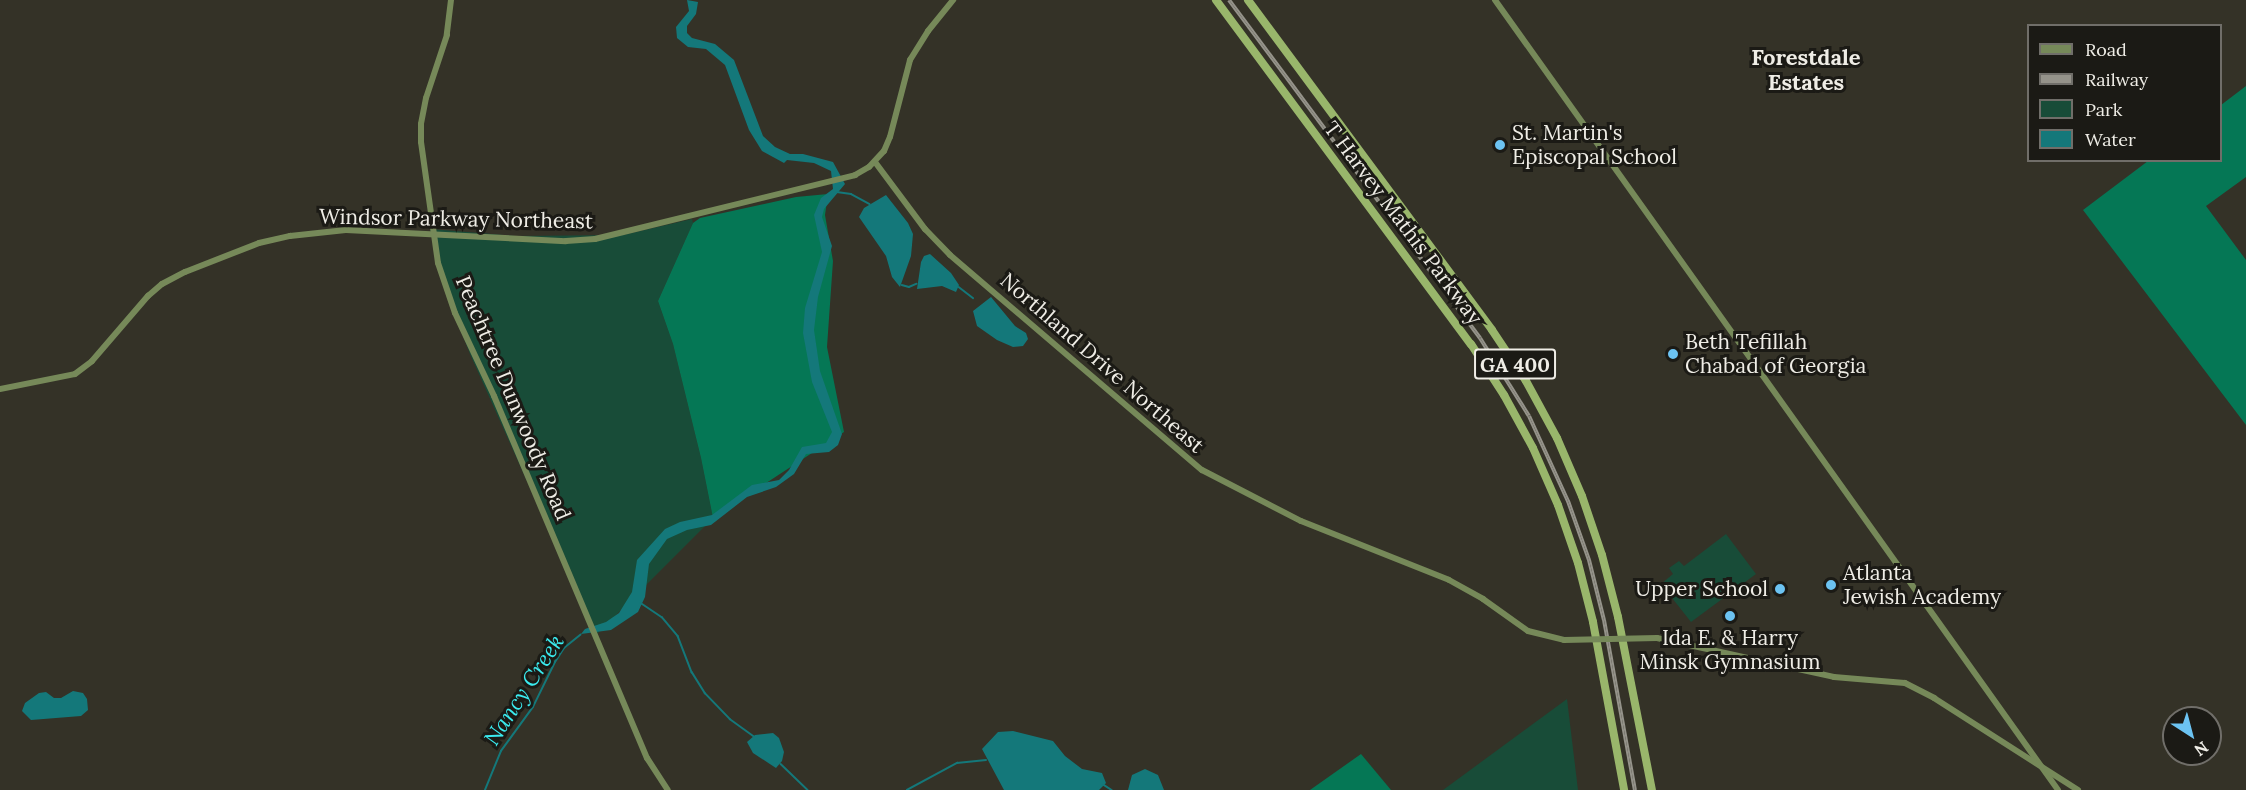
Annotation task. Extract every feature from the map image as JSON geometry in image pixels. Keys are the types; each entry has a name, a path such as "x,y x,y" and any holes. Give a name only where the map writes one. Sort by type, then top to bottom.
{"highway":[{"name":"T Harvey Mathis Parkway","path":"1216,0 1465,336 1519,422 1546,476 1569,534 1588,603 1624,790"},
{"name":"T Harvey Mathis Parkway","path":"1248,0 1492,330 1526,381 1557,438 1582,496 1602,555 1618,617 1652,790"},
{"path":"1604,682 1618,790"}],"street":[{"name":"Peachtree Dunwoody Road","path":"451,0 447,35 426,98 421,124 438,263 451,303 647,758 668,790"},
{"name":"Windsor Parkway Northeast","path":"0,390 75,374 92,361 154,290 185,272 230,253 272,240 346,230 566,241 595,239 849,177 874,162 890,137 910,60 928,31 953,0"},
{"path":"1495,0 2058,790"},
{"name":"Northland Drive Northeast","path":"874,162 941,246 1193,464 1301,521 1449,580 1483,599 1528,631 1564,640 1656,638 1834,677 1905,683 1934,698 2078,790"}],"green space":[{"path":"2246,86 2246,177 2206,206 2246,260 2246,425 2083,210 2147,162 2222,162 2222,104"},
{"path":"828,194 825,215 833,261 827,347 844,432 713,518 673,344 658,301 693,223 700,218 796,197"},
{"path":"692,219 693,223 658,301 673,344 713,518 596,635 470,354 443,285 430,229 515,236 623,235"},
{"path":"1726,534 1756,574 1691,622 1661,584 1673,574 1669,568 1679,561 1684,566"},
{"path":"1567,699 1578,790 1443,790"},
{"path":"1361,754 1391,790 1310,790"}],"water":[{"path":"687,0 698,2 696,14 687,26 687,33 692,38 715,44 734,60 763,136 775,147 790,154 803,154 833,162 845,184 824,209 822,217 832,246 818,297 814,330 820,371 842,434 838,445 829,452 806,454 794,474 776,487 747,497 711,525 687,530 667,539 649,564 645,597 638,612 611,630 581,634 585,629 606,622 619,613 632,592 637,560 665,529 680,522 712,515 752,485 779,480 789,470 802,447 826,443 832,432 812,382 803,333 805,308 822,252 814,215 821,198 833,189 831,171 814,163 787,160 784,163 762,151 749,130 725,65 706,49 688,47 677,38 676,27 689,11"},
{"path":"886,195 908,223 913,234 911,256 900,287 892,277 886,256 859,217 864,208"},
{"path":"930,254 951,273 959,285 956,292 942,286 917,289 921,262 924,256"},
{"path":"991,297 1015,326 1026,333 1028,339 1023,346 1013,347 997,340 977,326 973,311"},
{"path":"73,691 83,693 87,699 88,710 81,716 31,720 22,711 25,703 39,693 46,692 54,698 61,698"},
{"path":"1013,731 1053,741 1065,756 1082,769 1102,773 1106,783 1099,790 1004,790 982,749 998,732"},
{"path":"773,733 779,738 784,752 782,761 776,768 753,753 747,742 755,735"},
{"path":"1145,769 1158,775 1164,790 1128,790 1132,775"}],"waterway":[{"path":"837,192 851,194 870,204"},
{"path":"902,285 909,287 916,284"},
{"path":"959,287 973,298"},
{"path":"641,603 662,617 678,636 692,672 705,693 730,719 753,736"},
{"name":"Nancy Creek","path":"485,790 501,751 533,707 555,662 564,648 580,635"},
{"path":"907,790 957,763 986,760"},
{"path":"781,764 808,790"},
{"path":"1104,785 1112,790"}],"railway":[{"path":"1229,0 1480,338 1529,416 1568,501 1589,560 1604,620 1635,790"}],"place":[{"name":"St. Martin's Episcopal School","path":"1500,145"},
{"name":"Beth Tefillah Chabad of Georgia","path":"1673,354"},
{"name":"Atlanta Jewish Academy","path":"1831,585"},
{"name":"Upper School","path":"1780,589"},
{"name":"Ida E. & Harry Minsk Gymnasium","path":"1730,616"}],"district":[{"name":"Forestdale Estates","path":"1806,70"}]}
